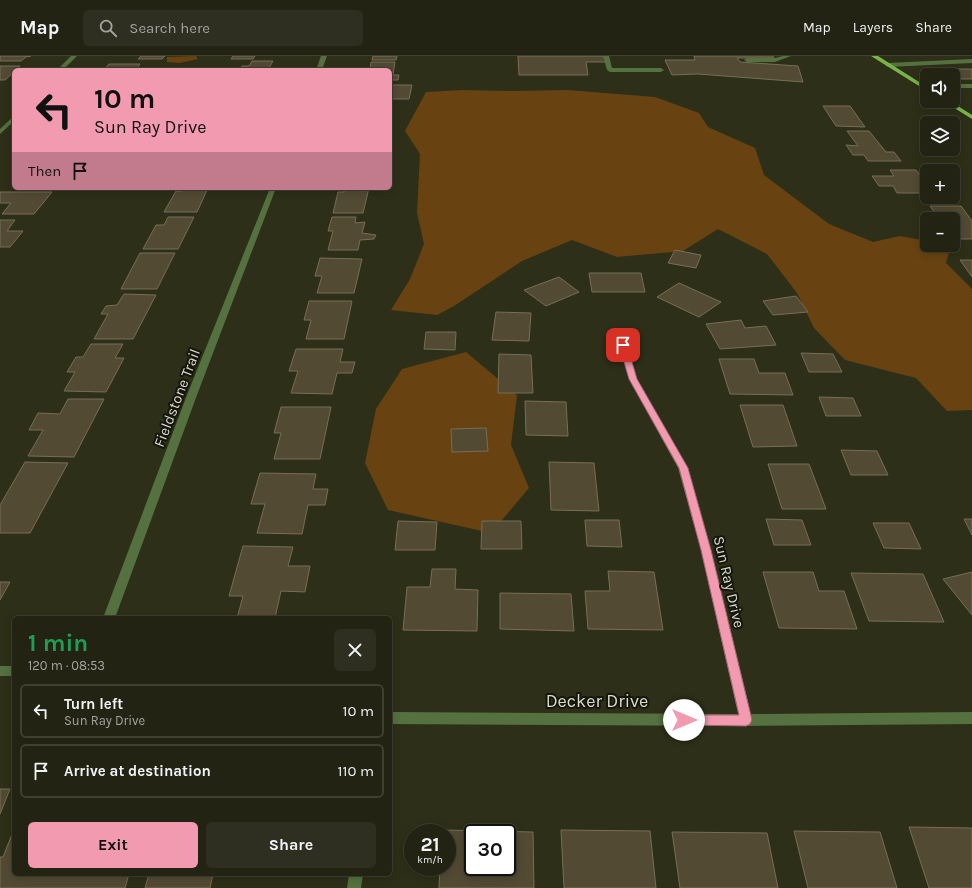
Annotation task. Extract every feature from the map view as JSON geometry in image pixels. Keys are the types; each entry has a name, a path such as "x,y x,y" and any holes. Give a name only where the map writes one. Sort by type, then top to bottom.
{"main road":[{"path":"874,56 920,85"},
{"path":"957,108 972,117"}],"street":[{"path":"62,68 74,56"},
{"path":"320,68 324,56"},
{"path":"606,56 610,70 661,70"},
{"path":"747,60 775,60 788,56"},
{"path":"888,65 972,60 967,56"},
{"path":"960,86 972,86"},
{"path":"965,113 972,112"},
{"path":"0,132 12,120"},
{"name":"Fieldstone Trail","path":"110,616 192,395 272,190"},
{"name":"Sun Ray Drive","path":"623,345 633,379 683,468 706,550 746,720"},
{"path":"0,671 12,671"},
{"name":"Decker Drive","path":"392,718 746,720 972,718"},
{"path":"354,888 356,876"}],"shaded area":[{"path":"196,56 198,59 180,63 167,62 167,57"},
{"path":"463,90 567,90 655,97 699,113 708,127 755,148 764,175 829,224 873,242 900,236 920,240 920,252 949,252 946,263 972,289 972,410 947,411 916,378 845,360 814,328 797,293 767,254 718,229 683,251 617,257 572,240 522,261 454,306 437,315 391,310 410,279 424,244 417,213 420,154 405,131 426,92"},
{"path":"466,352 517,395 511,445 529,488 491,533 388,510 365,463 376,409 402,369"}],"building":[{"path":"0,56 31,56 26,57 21,61 0,61"},
{"path":"141,56 165,56 162,59 138,59"},
{"path":"233,56 255,56 253,59 231,59"},
{"path":"373,56 397,56 396,60 372,60"},
{"path":"518,56 608,56 610,62 586,62 588,75 519,75"},
{"path":"694,56 773,56 774,58 737,58 740,62 798,66 803,82 698,74 672,75 665,60 695,60"},
{"path":"252,61 273,61 269,68 241,68 242,66 249,66"},
{"path":"371,62 395,62 393,75 399,75 398,80 392,80 392,68 370,68"},
{"path":"109,64 140,64 137,68 106,68"},
{"path":"0,66 20,66 17,68 12,68 12,74 5,80 0,80"},
{"path":"960,69 972,69 972,79 960,79"},
{"path":"392,85 412,85 409,99 392,99"},
{"path":"823,106 850,106 865,127 836,126"},
{"path":"847,131 869,131 886,152 894,152 901,161 868,161 864,155 853,155 846,145 858,146"},
{"path":"890,170 916,170 920,175 920,193 897,193 893,186 879,186 872,176 894,176"},
{"path":"207,190 197,212 164,212 176,191"},
{"path":"344,190 369,190 363,213 333,213 338,192 344,192"},
{"path":"0,192 52,192 34,214 2,214 11,203 0,203"},
{"path":"930,206 961,206 972,221 972,239 960,239 960,212 934,212"},
{"path":"168,217 194,217 178,249 143,249 156,225 164,225"},
{"path":"332,217 356,217 355,223 365,222 362,233 376,235 374,239 360,240 358,250 328,250 333,231 328,231"},
{"path":"0,220 15,220 7,231 23,231 10,247 0,247"},
{"path":"675,250 701,255 696,268 668,263"},
{"path":"140,253 175,253 157,289 121,289"},
{"path":"320,258 362,259 354,293 317,293 322,276 315,276"},
{"path":"960,260 972,260 972,277"},
{"path":"589,273 641,273 645,292 592,292"},
{"path":"559,277 579,292 546,306 524,290"},
{"path":"679,283 721,302 699,317 657,297"},
{"path":"124,294 156,295 133,339 94,339 108,314 101,314 106,306 117,305"},
{"path":"796,296 808,312 773,315 763,301"},
{"path":"309,301 352,301 344,339 306,339 311,320 304,320"},
{"path":"496,312 531,313 529,341 492,340"},
{"path":"741,320 745,328 766,326 776,345 720,349 706,324"},
{"path":"426,332 456,332 455,350 424,349"},
{"path":"91,344 123,344 115,358 124,358 106,392 64,391 75,372 67,372 76,357 83,357"},
{"path":"296,349 343,349 340,362 355,362 352,373 337,373 332,394 291,393 298,371 289,371"},
{"path":"801,353 833,354 842,372 809,372"},
{"path":"499,354 531,355 533,393 498,393"},
{"path":"719,359 754,359 759,373 785,373 793,395 730,394"},
{"path":"819,397 853,398 861,416 826,416"},
{"path":"68,399 104,399 74,457 28,456 43,430 29,430 38,413 60,414"},
{"path":"525,401 566,402 568,436 526,435"},
{"path":"740,405 783,405 797,446 753,447"},
{"path":"281,407 331,407 320,459 274,459 281,433 274,433"},
{"path":"486,428 488,451 452,452 451,429"},
{"path":"841,450 877,451 888,475 851,475"},
{"path":"25,462 68,463 30,533 0,533 0,505"},
{"path":"549,462 594,463 599,511 551,510"},
{"path":"768,464 809,464 826,509 782,509"},
{"path":"260,473 316,474 313,489 328,489 325,505 308,505 302,534 257,533 265,504 251,504"},
{"path":"766,519 802,520 811,545 774,545"},
{"path":"964,519 972,519 972,535"},
{"path":"585,520 619,520 622,547 587,546"},
{"path":"398,521 437,522 435,550 395,550"},
{"path":"482,521 521,521 522,549 481,549"},
{"path":"873,523 909,523 921,549 884,548"},
{"path":"243,546 293,547 288,566 310,566 305,592 281,591 275,616 238,616 243,596 229,596"},
{"path":"432,569 456,569 455,589 478,590 477,631 403,630 407,587 430,587"},
{"path":"608,571 654,572 663,630 588,629 585,591 610,591"},
{"path":"763,572 813,572 819,591 844,591 857,629 779,628"},
{"path":"972,572 972,615 943,579"},
{"path":"851,573 923,574 944,622 869,621"},
{"path":"0,582 10,582 0,600"},
{"path":"500,593 571,594 574,631 500,629"},
{"path":"0,789 10,789 0,814"},
{"path":"909,827 972,828 972,888 929,888"},
{"path":"456,830 464,830 464,876 516,876 516,832 533,832 534,888 439,888 440,876 456,876"},
{"path":"561,830 650,831 656,888 564,888"},
{"path":"794,831 880,832 897,888 808,888"},
{"path":"672,832 767,833 778,888 680,888"},
{"path":"12,834 12,876 128,876 125,888 0,888 0,857 3,857"},
{"path":"148,876 213,876 210,888 145,888"}],"route":[{"path":"623,345 633,379 683,468 706,550 746,720 684,720"}]}
